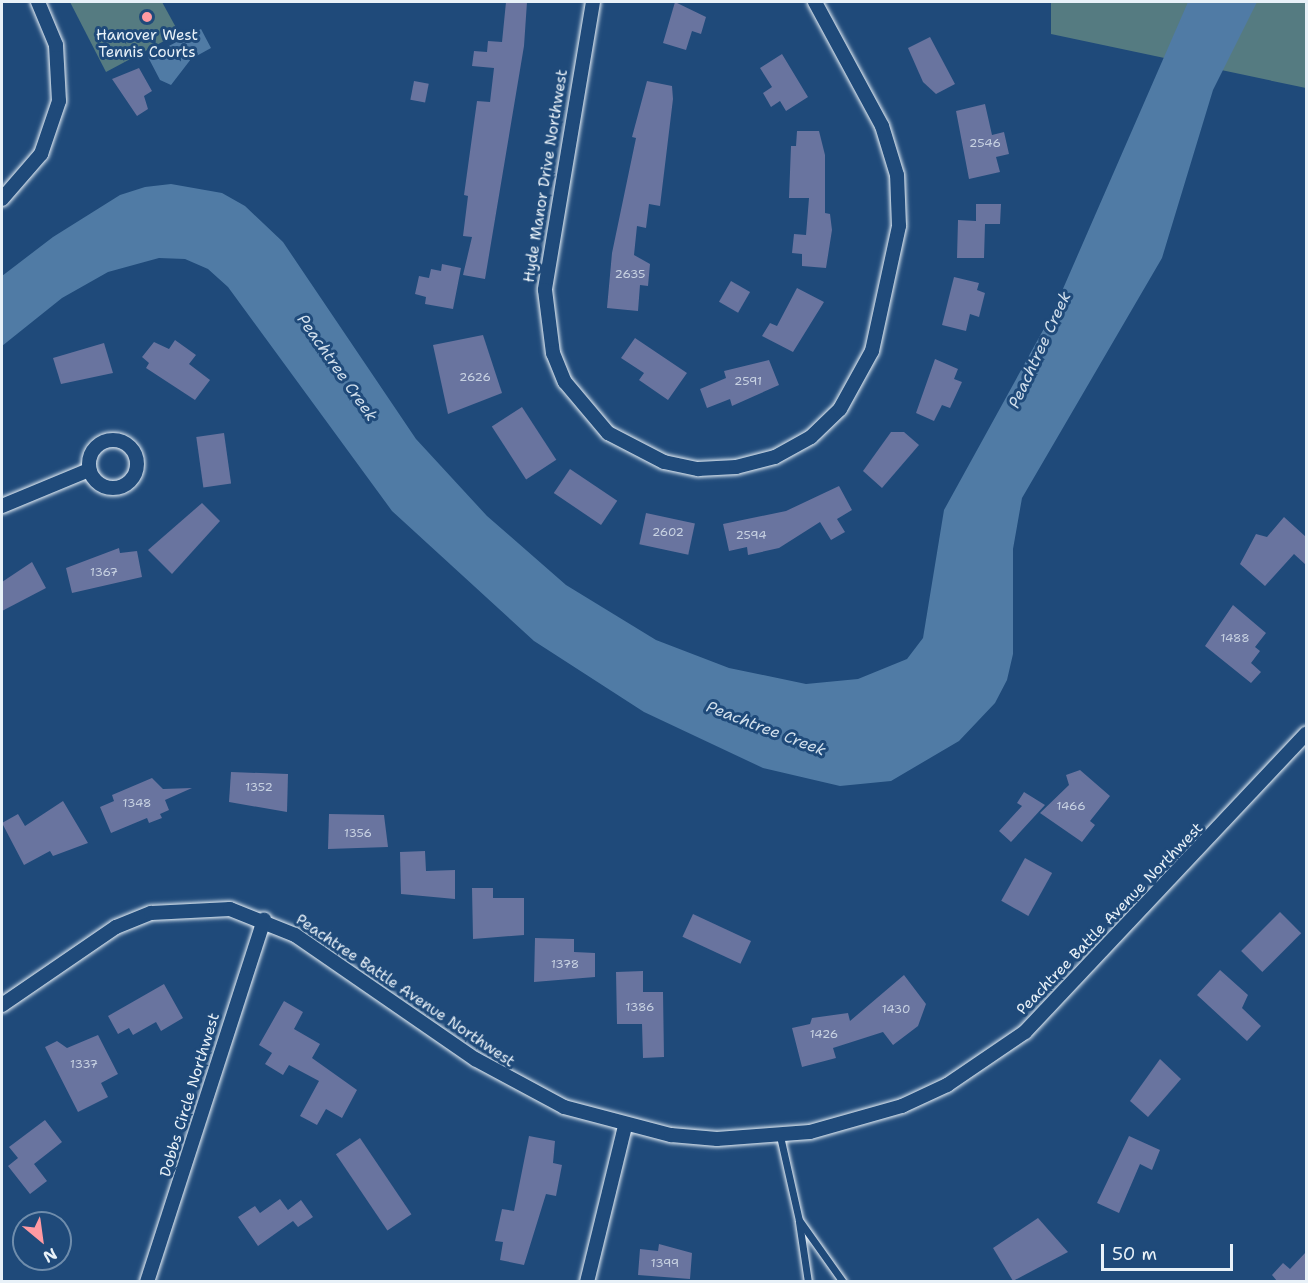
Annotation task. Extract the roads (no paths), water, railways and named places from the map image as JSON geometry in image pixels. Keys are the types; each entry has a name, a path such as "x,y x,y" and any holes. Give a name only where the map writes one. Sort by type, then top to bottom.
{"street":[{"path":"2,199 41,154 59,101 56,45 38,2"},
{"name":"Hyde Manor Drive Northwest","path":"593,2 545,290 553,353 578,401 608,433 664,462 699,469 736,467 775,457 811,437 840,409 872,351 898,235 897,175 882,126 815,2"},
{"path":"2,506 89,470"},
{"name":"Peachtree Battle Avenue Northwest","path":"2,1005 116,927 151,913 230,909 264,919 505,1078 564,1107 625,1126 717,1139 780,1136 902,1106 947,1085 1025,1032 1306,734"},
{"name":"Dobbs Circle Northwest","path":"147,1281 264,919"},
{"path":"587,1281 625,1126"}],"lane":[{"path":"780,1136 799,1221 808,1281"},
{"path":"799,1221 843,1281"}],"water":[{"name":"Peachtree Creek","path":"1188,2 1257,2 1213,90 1162,258 1022,498 1013,549 1013,654 1007,680 995,703 959,741 891,781 840,786 763,768 644,712 534,641 392,511 228,287 208,269 185,259 159,258 108,272 62,298 2,346 2,276 53,237 120,195 145,187 171,184 222,193 245,206 283,242 416,439 487,516 566,585 656,640 729,668 806,684 858,679 907,659 923,638 944,510 1052,314"},
{"path":"201,29 211,48 191,59 171,85 160,80 148,57"}],"place":[{"name":"Hanover West Tennis Courts","path":"147,17"}]}
